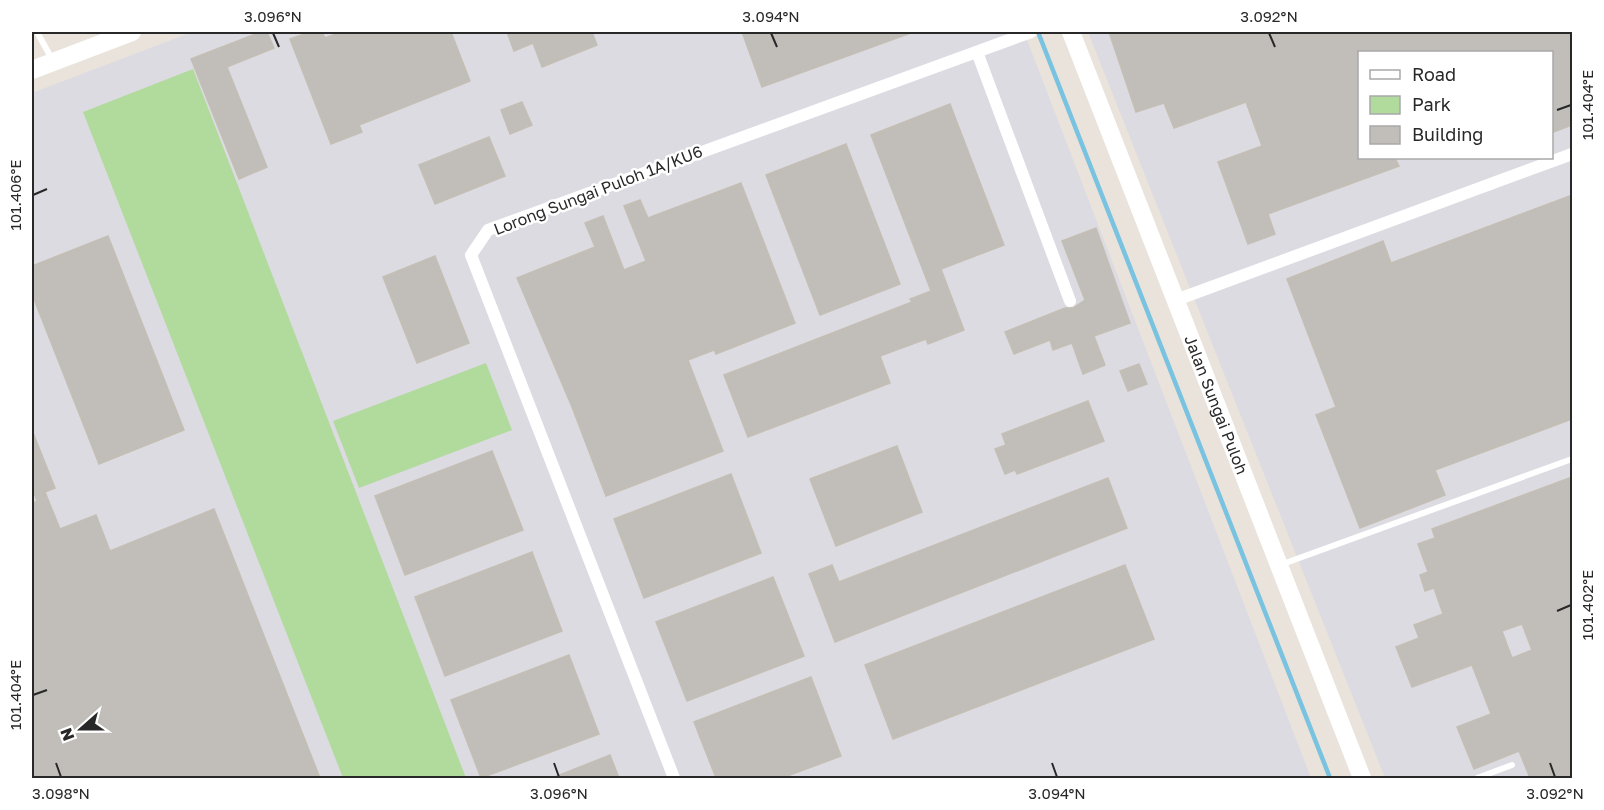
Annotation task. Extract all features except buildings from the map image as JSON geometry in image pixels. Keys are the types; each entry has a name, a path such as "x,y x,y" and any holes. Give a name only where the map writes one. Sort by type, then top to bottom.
{"street":[{"path":"32,70 132,32"},
{"name":"Lorong Sungai Puloh 1A/KU6","path":"674,778 471,255 488,230 1029,32"},
{"name":"Jalan Sungai Puloh","path":"1071,32 1362,778"},
{"path":"977,52 1070,301"},
{"path":"1176,300 1572,154"}],"lane":[{"path":"38,32 50,59 59,60"},
{"path":"1279,566 1572,459"},
{"path":"1477,778 1512,765"}],"shaded area":[{"path":"192,32 1024,32 1311,778 32,778 32,93"},
{"path":"1088,32 1572,32 1572,778 1385,778"}],"green space":[{"path":"193,69 466,778 343,778 83,112"},
{"path":"486,363 512,430 359,488 333,421"}],"waterway":[{"path":"1038,32 1330,778"}]}
